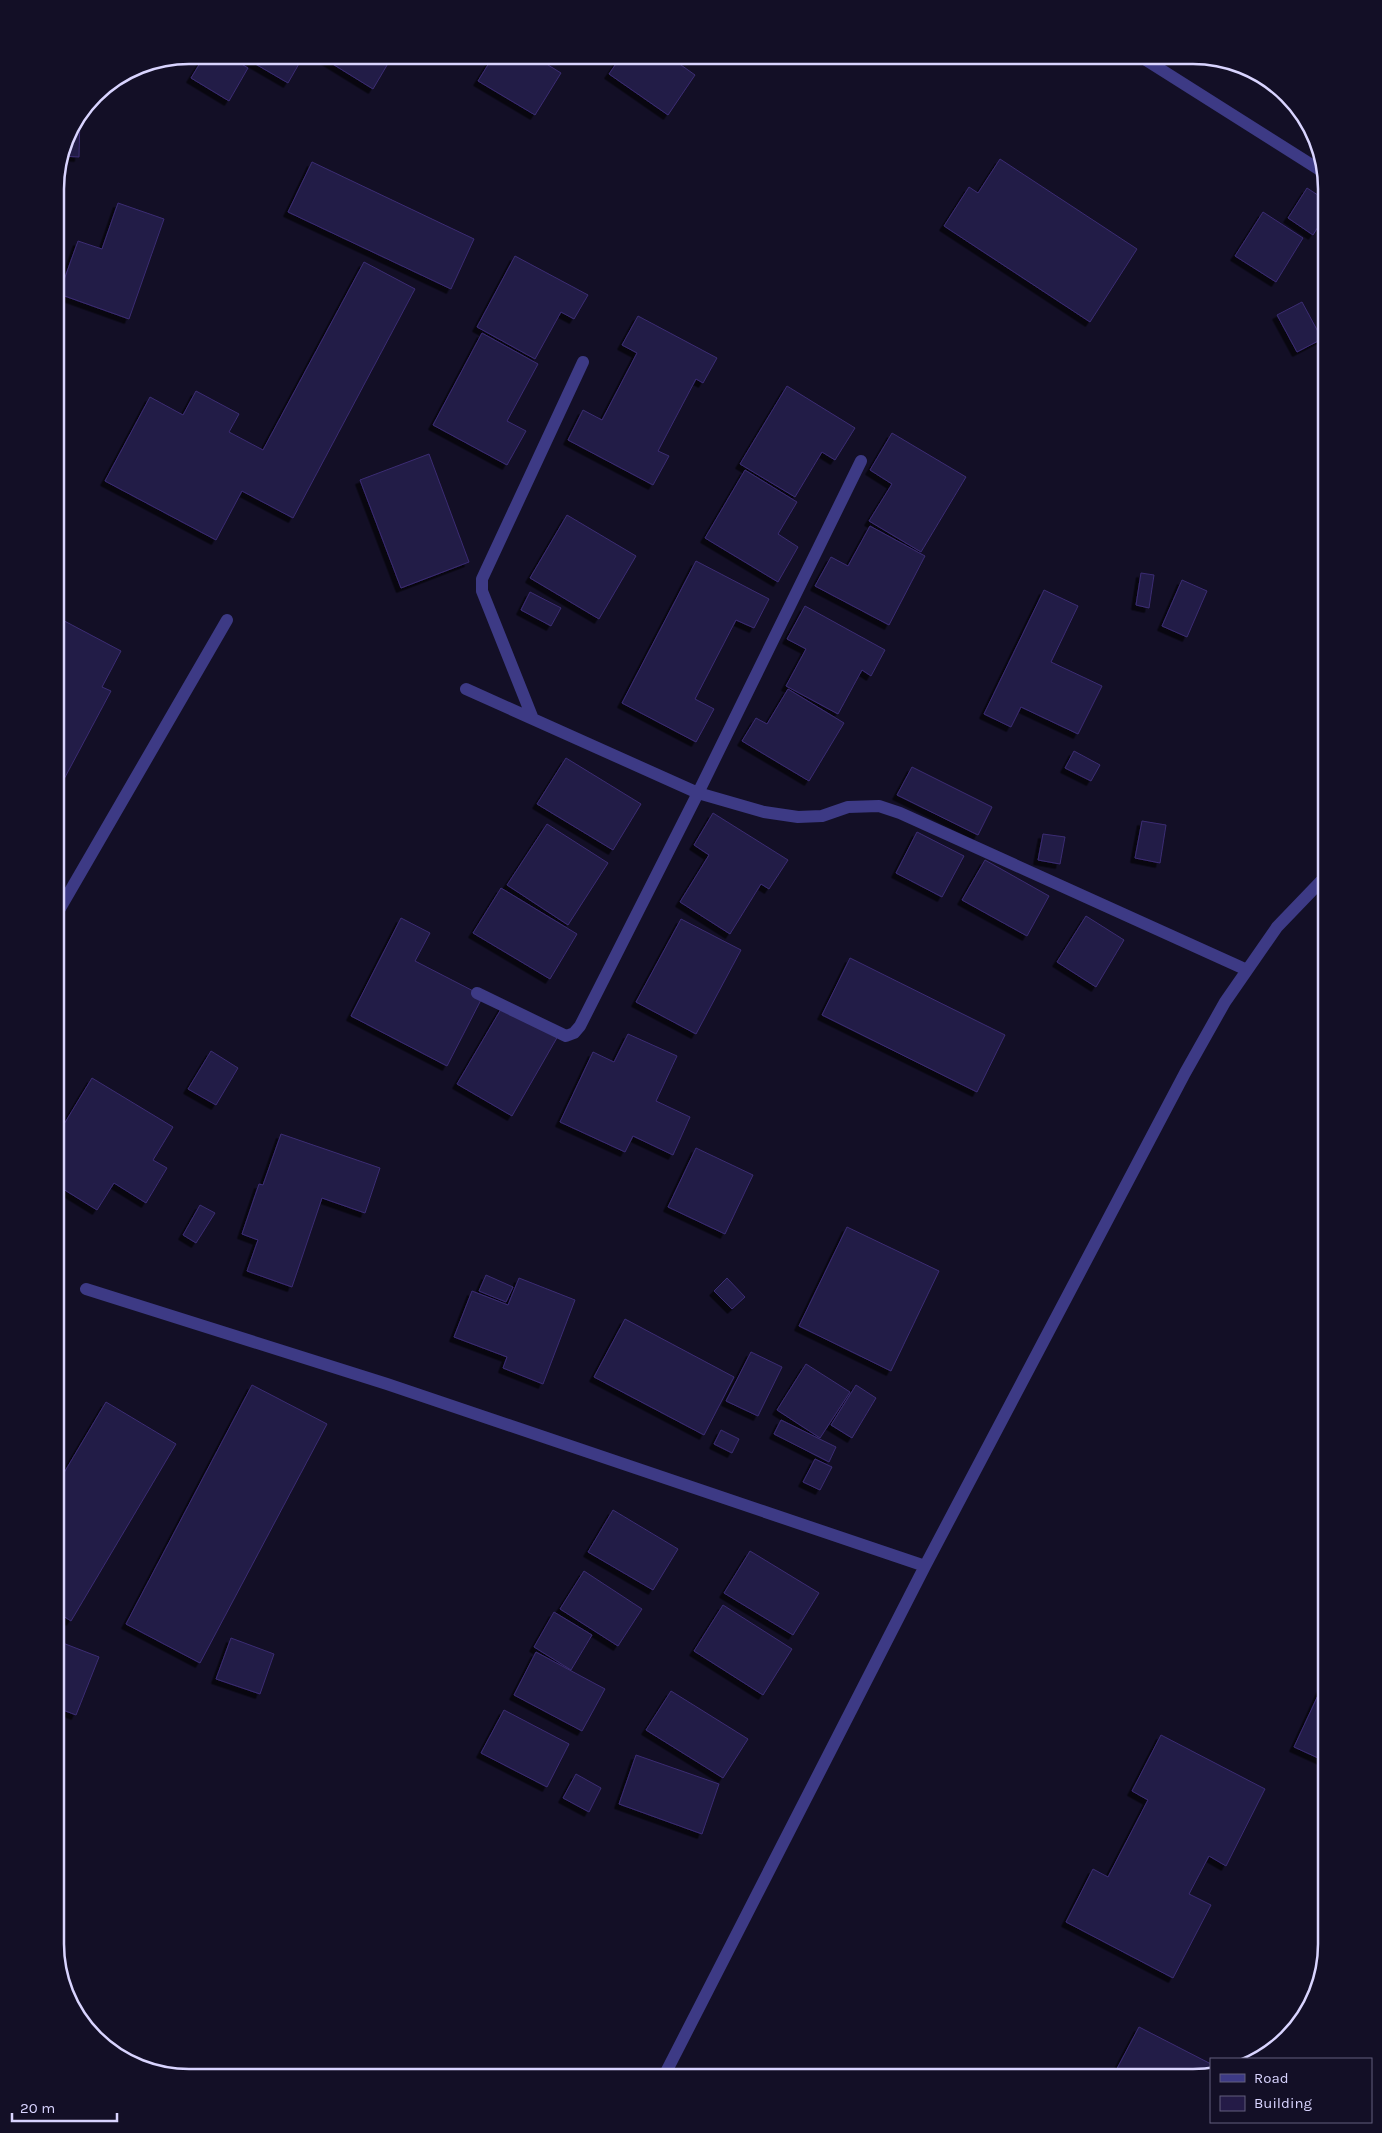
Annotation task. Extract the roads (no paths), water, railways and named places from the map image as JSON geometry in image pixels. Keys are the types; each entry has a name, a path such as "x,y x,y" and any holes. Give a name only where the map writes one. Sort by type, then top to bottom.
{"street":[{"path":"1152,64 1316,168"},
{"path":"532,719 482,591 482,579 583,362"},
{"path":"477,994 566,1036 574,1033 580,1026 698,793 861,461"},
{"path":"64,901 227,620"},
{"path":"466,689 698,793 764,812 798,817 822,816 848,808 879,806 900,813 1247,970"},
{"path":"668,2069 925,1566 1185,1073 1225,1002 1277,926 1318,883"},
{"path":"86,1288 388,1384 925,1566"}]}
